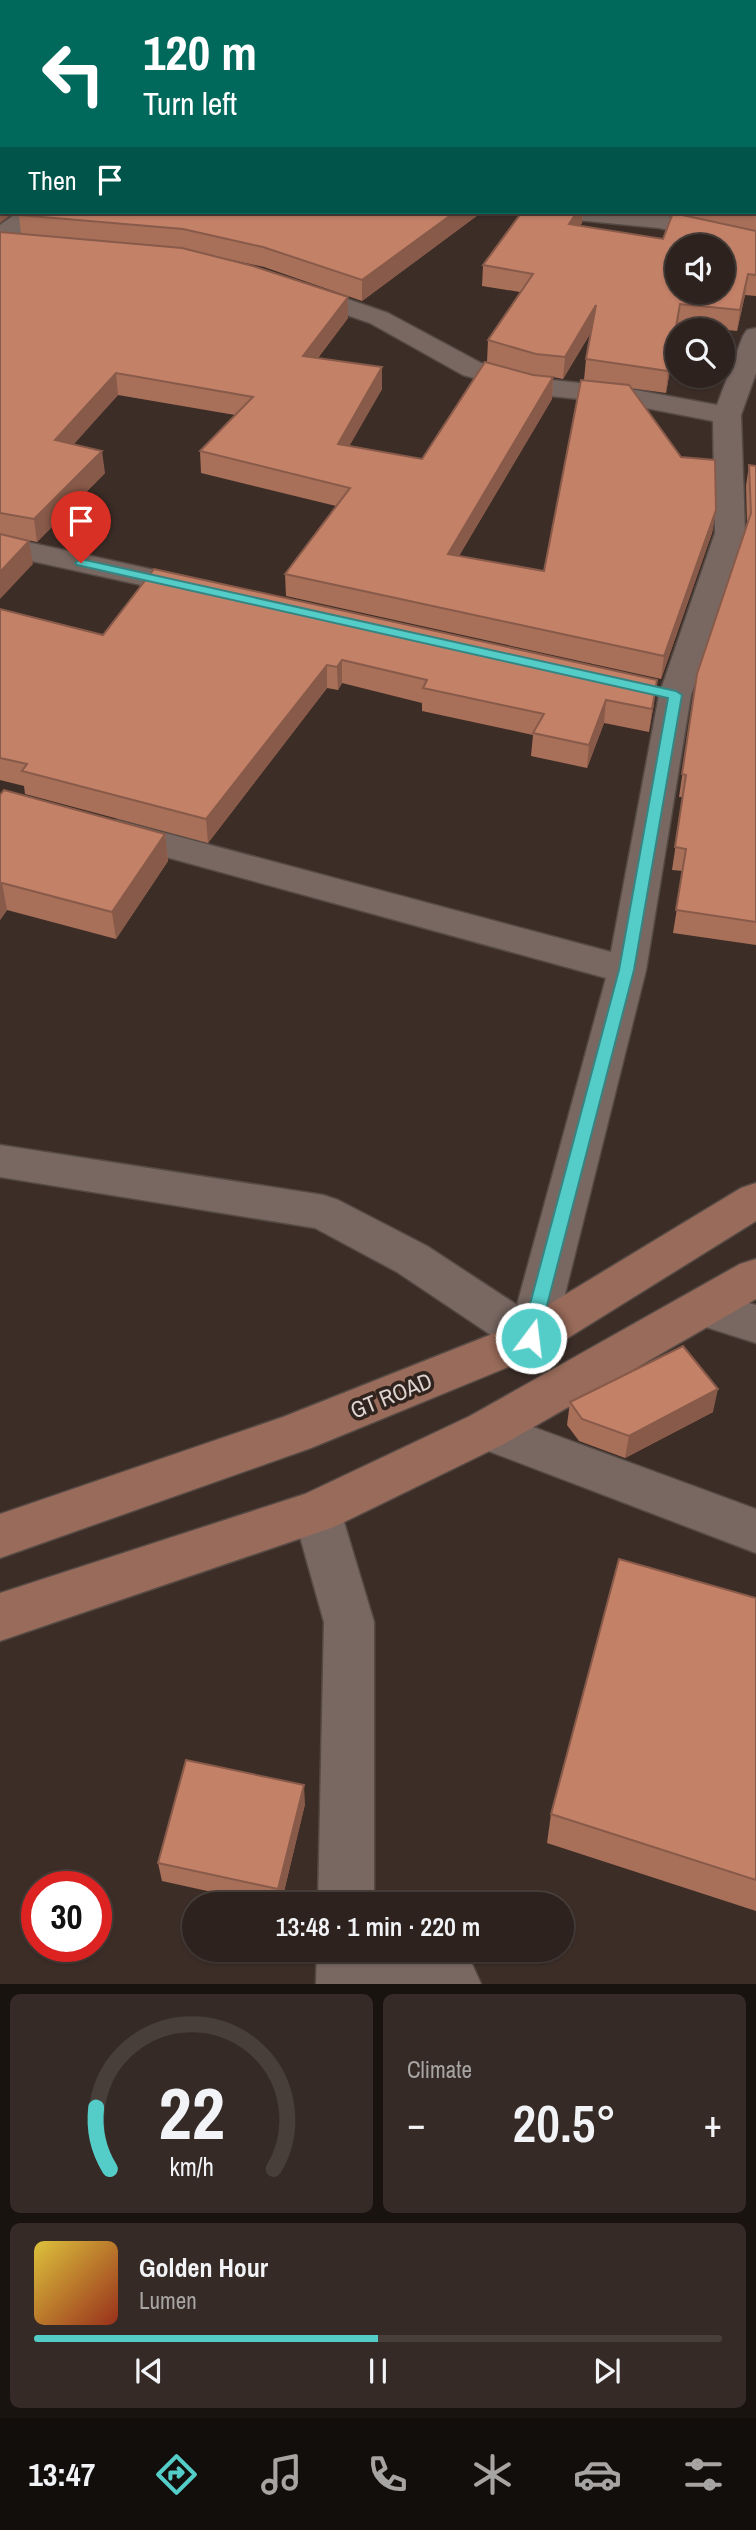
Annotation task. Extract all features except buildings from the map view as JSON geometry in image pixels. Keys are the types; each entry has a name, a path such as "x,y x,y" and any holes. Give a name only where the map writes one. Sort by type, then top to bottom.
{"main road":[{"name":"GT ROAD","path":"0,1536 294,1434 531,1338 756,1200"},
{"path":"0,1618 317,1512 487,1430 756,1277"}],"street":[{"path":"0,237 30,214"},
{"path":"587,214 659,221 756,243"},
{"path":"0,243 26,245"},
{"path":"276,282 379,318 472,369 532,386 625,396 727,415"},
{"path":"0,1161 323,1212 412,1259 531,1338 626,970 662,692 730,533 727,415 756,335"},
{"path":"0,545 230,596"},
{"path":"80,822 626,970"},
{"path":"704,1308 756,1324"},
{"path":"487,1430 756,1531"},
{"path":"317,1512 349,1622 346,1892"},
{"path":"345,1962 345,1984"},
{"path":"390,1962 452,1984"}],"route":[{"path":"81,563 676,695 626,970 531,1338"}]}
